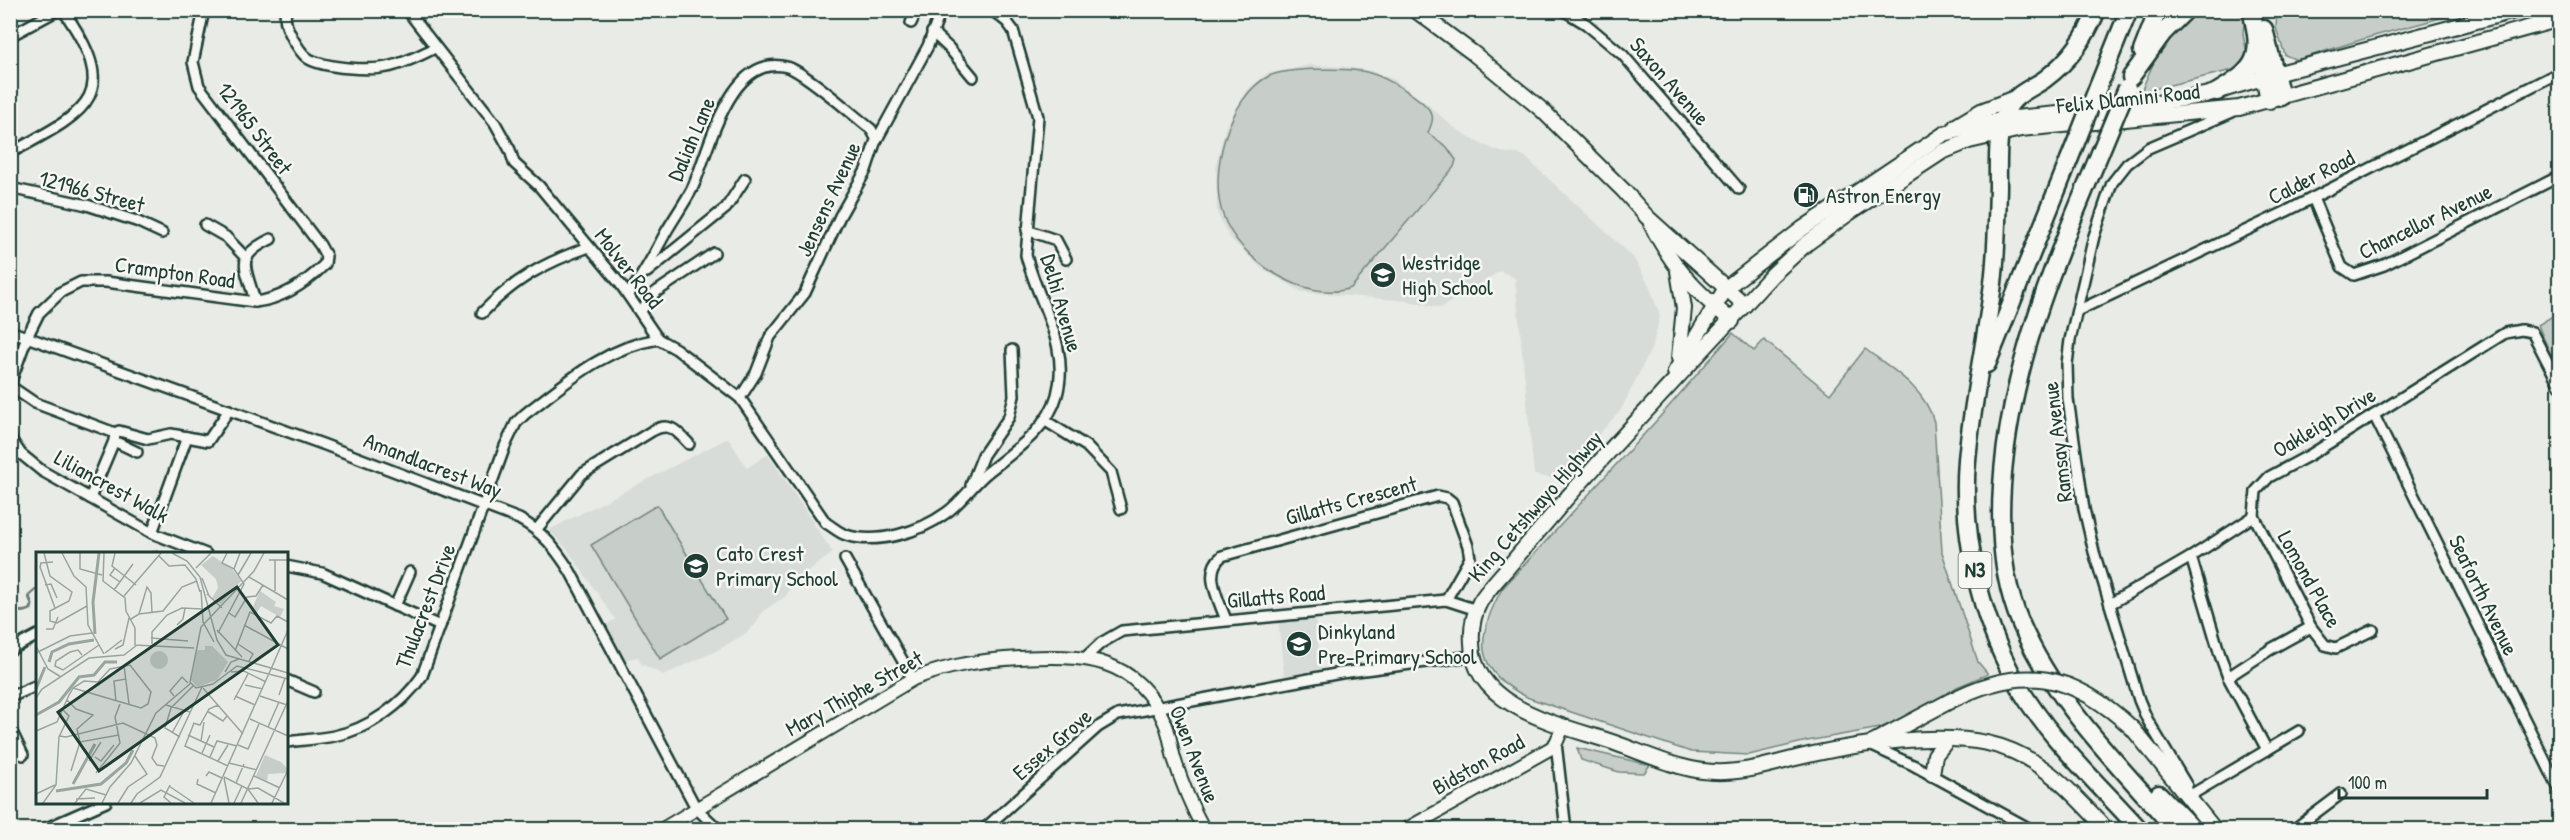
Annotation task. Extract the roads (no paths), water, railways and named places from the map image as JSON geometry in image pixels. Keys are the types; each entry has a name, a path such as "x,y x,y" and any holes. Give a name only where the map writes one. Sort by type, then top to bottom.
{"highway":[{"path":"1977,394 1994,273 2002,126 2012,99 2044,79 2073,53 2088,33 2097,10"},
{"name":"N3","path":"2129,10 2003,320 1977,394 1967,461 1968,524 1978,585 1995,635 2016,682 2050,730 2140,830"},
{"name":"N3","path":"2158,10 2044,288 2018,377 2003,456 2000,515 2005,576 2021,624 2043,665 2096,738 2176,830"},
{"path":"2251,10 2258,49 2270,76"},
{"path":"2260,10 2275,99"},
{"path":"2129,82 2163,33 2186,11"},
{"path":"2217,92 2244,75 2258,49"},
{"path":"2096,738 2135,770 2194,830"}],"main road":[{"path":"1415,10 1473,53 1542,110 1647,217 1745,305"},
{"name":"Felix Dlamini Road","path":"1714,306 1726,288 1802,229 1944,134 2133,107 2217,92 2518,10"},
{"name":"Felix Dlamini Road","path":"1732,321 1792,256 1849,213 1942,152 2002,126 2021,129 2239,108 2444,49 2559,19"},
{"path":"1944,134 1972,115 2012,99"},
{"path":"1647,217 1678,271 1732,321"},
{"path":"1678,271 1684,308 1678,366"},
{"name":"King Cetshwayo Highway","path":"1665,390 1714,306"},
{"name":"King Cetshwayo Highway","path":"1732,321 1665,390 1543,525 1489,590 1477,610 1472,633 1473,656 1481,676 1498,695 1538,718 1686,768 1707,772 1755,768 1815,753 1869,745 1948,739 1988,743 2034,761 2058,779 2107,830"},
{"path":"1869,745 1990,683 2030,677 2068,685 2099,700 2133,729 2191,795 2215,830"},
{"path":"1932,774 1935,755 1948,739"}],"street":[{"path":"10,36 58,10"},
{"path":"10,153 77,113 92,92 94,83 92,60 77,30 63,10"},
{"path":"286,10 286,27 304,56 316,62 364,69 381,68 398,64 435,48"},
{"name":"Molver Road","path":"407,10 495,123 510,150 514,163 539,186 641,311 658,339 691,360 740,398 773,442 817,511 826,523 839,532"},
{"path":"911,23 918,10"},
{"name":"Jensens Avenue","path":"740,398 756,373 770,337 805,293 840,216 866,170 878,140 928,46 941,10"},
{"name":"Delhi Avenue","path":"839,532 863,538 904,532 946,513 970,488 1034,433 1057,396 1060,351 1030,272 1026,255 1038,117 1016,39 1007,22 992,10"},
{"name":"Saxon Avenue","path":"1563,10 1586,24 1623,55 1739,189"},
{"name":"121965 Street","path":"204,11 193,62 200,86 326,256"},
{"path":"932,32 973,77"},
{"name":"Daliah Lane","path":"628,295 643,276 650,259 691,190 720,116 732,93 761,67 787,67 808,80 871,129 878,140"},
{"name":"Calder Road","path":"2077,311 2313,198 2559,72"},
{"name":"Ramsay Avenue","path":"2191,795 2147,719 2128,666 2110,604 2084,509 2068,399 2067,364 2077,311 2103,204 2112,183 2127,164 2148,148 2239,108"},
{"name":"Chancellor Avenue","path":"2313,198 2342,267 2354,275 2384,265 2559,176"},
{"path":"643,276 671,250 726,208 745,179"},
{"name":"121966 Street","path":"10,188 87,205 136,221 162,233"},
{"path":"205,225 226,237 246,258"},
{"path":"1027,230 1056,240 1066,259"},
{"path":"255,302 245,267 246,258 256,246 271,239"},
{"path":"482,313 518,280 567,255 589,248"},
{"path":"641,311 653,294 714,253"},
{"name":"Crampton Road","path":"27,337 46,304 61,292 81,282 106,282 255,302 275,298 295,288 325,264 326,256"},
{"name":"Amandlacrest Way","path":"10,331 229,410 519,519 537,529 553,544 570,571 696,808 719,830"},
{"name":"Oakleigh Drive","path":"2254,516 2256,491 2269,477 2310,455 2511,331 2532,332 2559,386"},
{"path":"27,337 10,385 35,403 115,437 137,452"},
{"name":"Thulacrest Drive","path":"288,742 334,736 373,720 390,710 422,676 510,433 525,414 604,356 625,346 658,339"},
{"path":"970,488 983,455 1009,417 1014,396 1012,350"},
{"path":"90,498 119,431 148,439 171,434 208,441 229,410"},
{"name":"Seaforth Avenue","path":"2374,415 2559,791"},
{"path":"1044,420 1086,446 1111,472 1121,509"},
{"path":"537,529 582,474 652,431 667,426 677,431 689,444"},
{"path":"152,533 187,437"},
{"name":"Liliancrest Walk","path":"10,438 29,462 152,533 201,552"},
{"name":"Gillatts Crescent","path":"1226,620 1212,577 1214,565 1222,556 1438,496 1452,502 1470,553 1467,566 1446,600"},
{"path":"2110,604 2191,557 2254,516"},
{"name":"Lomond Place","path":"2254,516 2319,639 2330,648 2336,648 2373,630"},
{"path":"2191,557 2228,677 2267,750"},
{"path":"845,560 913,679"},
{"path":"288,566 322,573 440,626"},
{"path":"395,606 410,572"},
{"name":"Gillatts Road","path":"1086,657 1101,643 1122,631 1446,600 1477,610"},
{"path":"2228,677 2286,639 2311,627"},
{"path":"10,650 36,636"},
{"name":"Essex Grove","path":"983,830 1108,720 1130,711 1341,673 1473,656"},
{"name":"Mary Thiphe Street","path":"661,830 913,679 936,670 969,662 1043,657 1086,657"},
{"name":"Owen Avenue","path":"1086,657 1105,663 1137,682 1156,707 1165,723 1191,806 1204,830"},
{"path":"288,681 314,692"},
{"path":"10,697 36,686"},
{"name":"Bidston Road","path":"1405,830 1556,743 1563,727"},
{"path":"10,728 22,755"},
{"path":"2191,795 2299,731"},
{"path":"1556,743 1566,830"},
{"path":"1869,745 1932,774 2032,830"},
{"path":"2293,830 2341,794"},
{"path":"42,830 101,804"}],"waterway":[{"path":"10,607 20,611 31,609 29,596 36,590"}],"place":[{"name":"Astron Energy","path":"1806,195"},
{"name":"Westridge High School","path":"1383,275"},
{"name":"Cato Crest Primary School","path":"696,566"},
{"name":"Dinkyland Pre-Primary School","path":"1299,644"}]}
